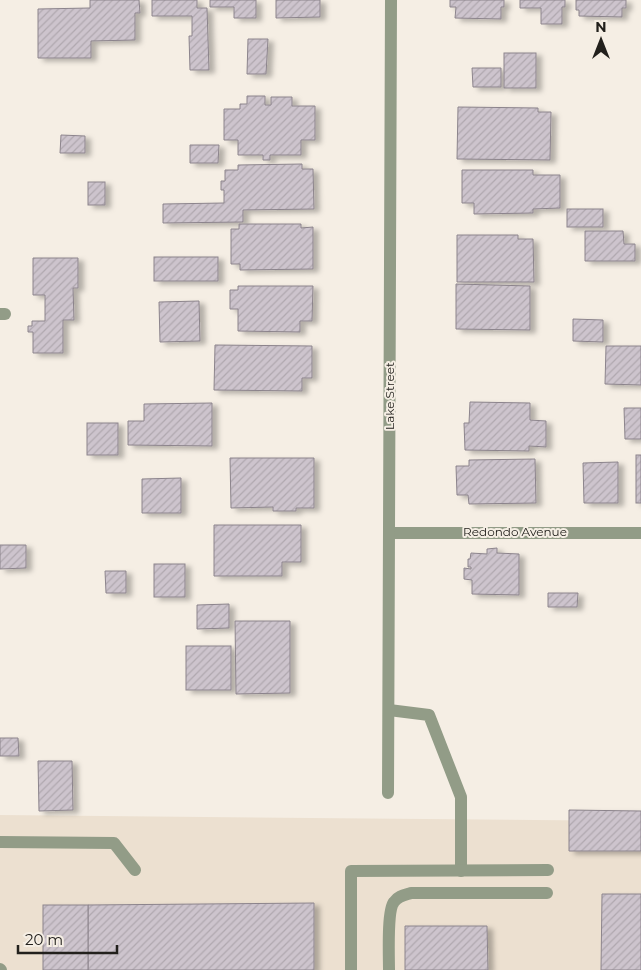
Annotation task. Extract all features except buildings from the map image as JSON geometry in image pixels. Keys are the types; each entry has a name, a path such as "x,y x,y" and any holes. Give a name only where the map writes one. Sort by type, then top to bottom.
{"street":[{"name":"Lake Street","path":"388,793 391,0"},
{"name":"Redondo Avenue","path":"390,533 641,533"},
{"path":"389,710 429,715 461,796 462,871"},
{"path":"0,842 114,843 134,870"},
{"path":"351,970 351,871 548,870"},
{"path":"388,970 390,913 392,903 400,896 411,893 548,892"}],"shaded area":[{"path":"0,815 641,821 641,970 0,970"}]}
